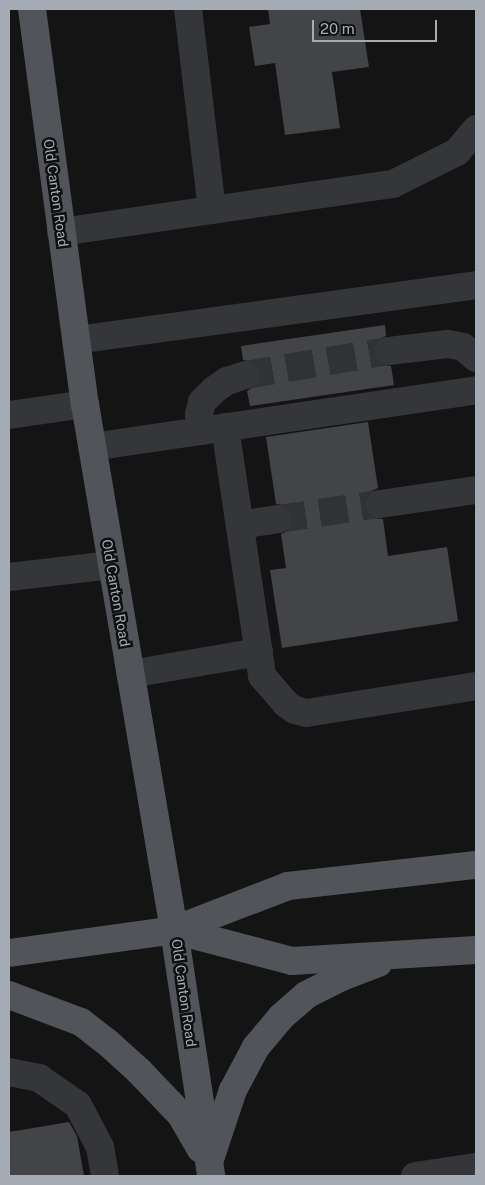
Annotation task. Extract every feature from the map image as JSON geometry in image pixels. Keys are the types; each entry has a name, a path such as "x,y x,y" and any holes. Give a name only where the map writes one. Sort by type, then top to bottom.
{"main road":[{"name":"Old Canton Road","path":"32,9 85,404 174,930 210,1169"},
{"path":"9,953 174,930 288,886 476,865"},
{"path":"174,930 292,960 476,950"},
{"path":"210,1169 234,1090 256,1047 280,1017 306,996 333,981 403,953"},
{"path":"9,995 81,1022 107,1042 139,1070 181,1115 210,1169"}],"lane":[{"path":"188,9 212,210"},
{"path":"61,232 393,184 457,152 476,129"},
{"path":"76,340 476,285"},
{"path":"389,351 448,344 463,347 476,358"},
{"path":"245,375 227,381 214,390 202,402 199,414 213,429 240,525 262,676 286,704 295,710 306,713 476,686"},
{"path":"92,447 476,390"},
{"path":"9,415 85,404"},
{"path":"380,504 476,490"},
{"path":"240,525 278,519"},
{"path":"9,577 111,565"},
{"path":"130,674 259,652"},
{"path":"9,1072 39,1078 78,1105 100,1147 105,1176"},
{"path":"415,1176 476,1167"}],"building":[{"path":"268,9 360,9 369,67 332,72 340,128 285,135 275,63 255,66 249,27 270,24"},
{"path":"385,325 386,336 379,339 375,344 374,353 377,361 382,365 391,366 394,385 250,406 247,391 257,385 260,379 260,371 255,363 243,360 241,346"},
{"path":"368,422 378,488 371,491 366,498 365,506 367,513 374,518 383,519 388,556 447,547 458,621 282,648 270,570 286,568 281,534 288,531 292,525 293,517 290,509 284,505 276,504 266,437"},
{"path":"69,1122 77,1136 84,1176 9,1176 9,1132"}],"tunnel":[{"path":"245,375 389,351"},
{"path":"278,519 380,504"}]}
